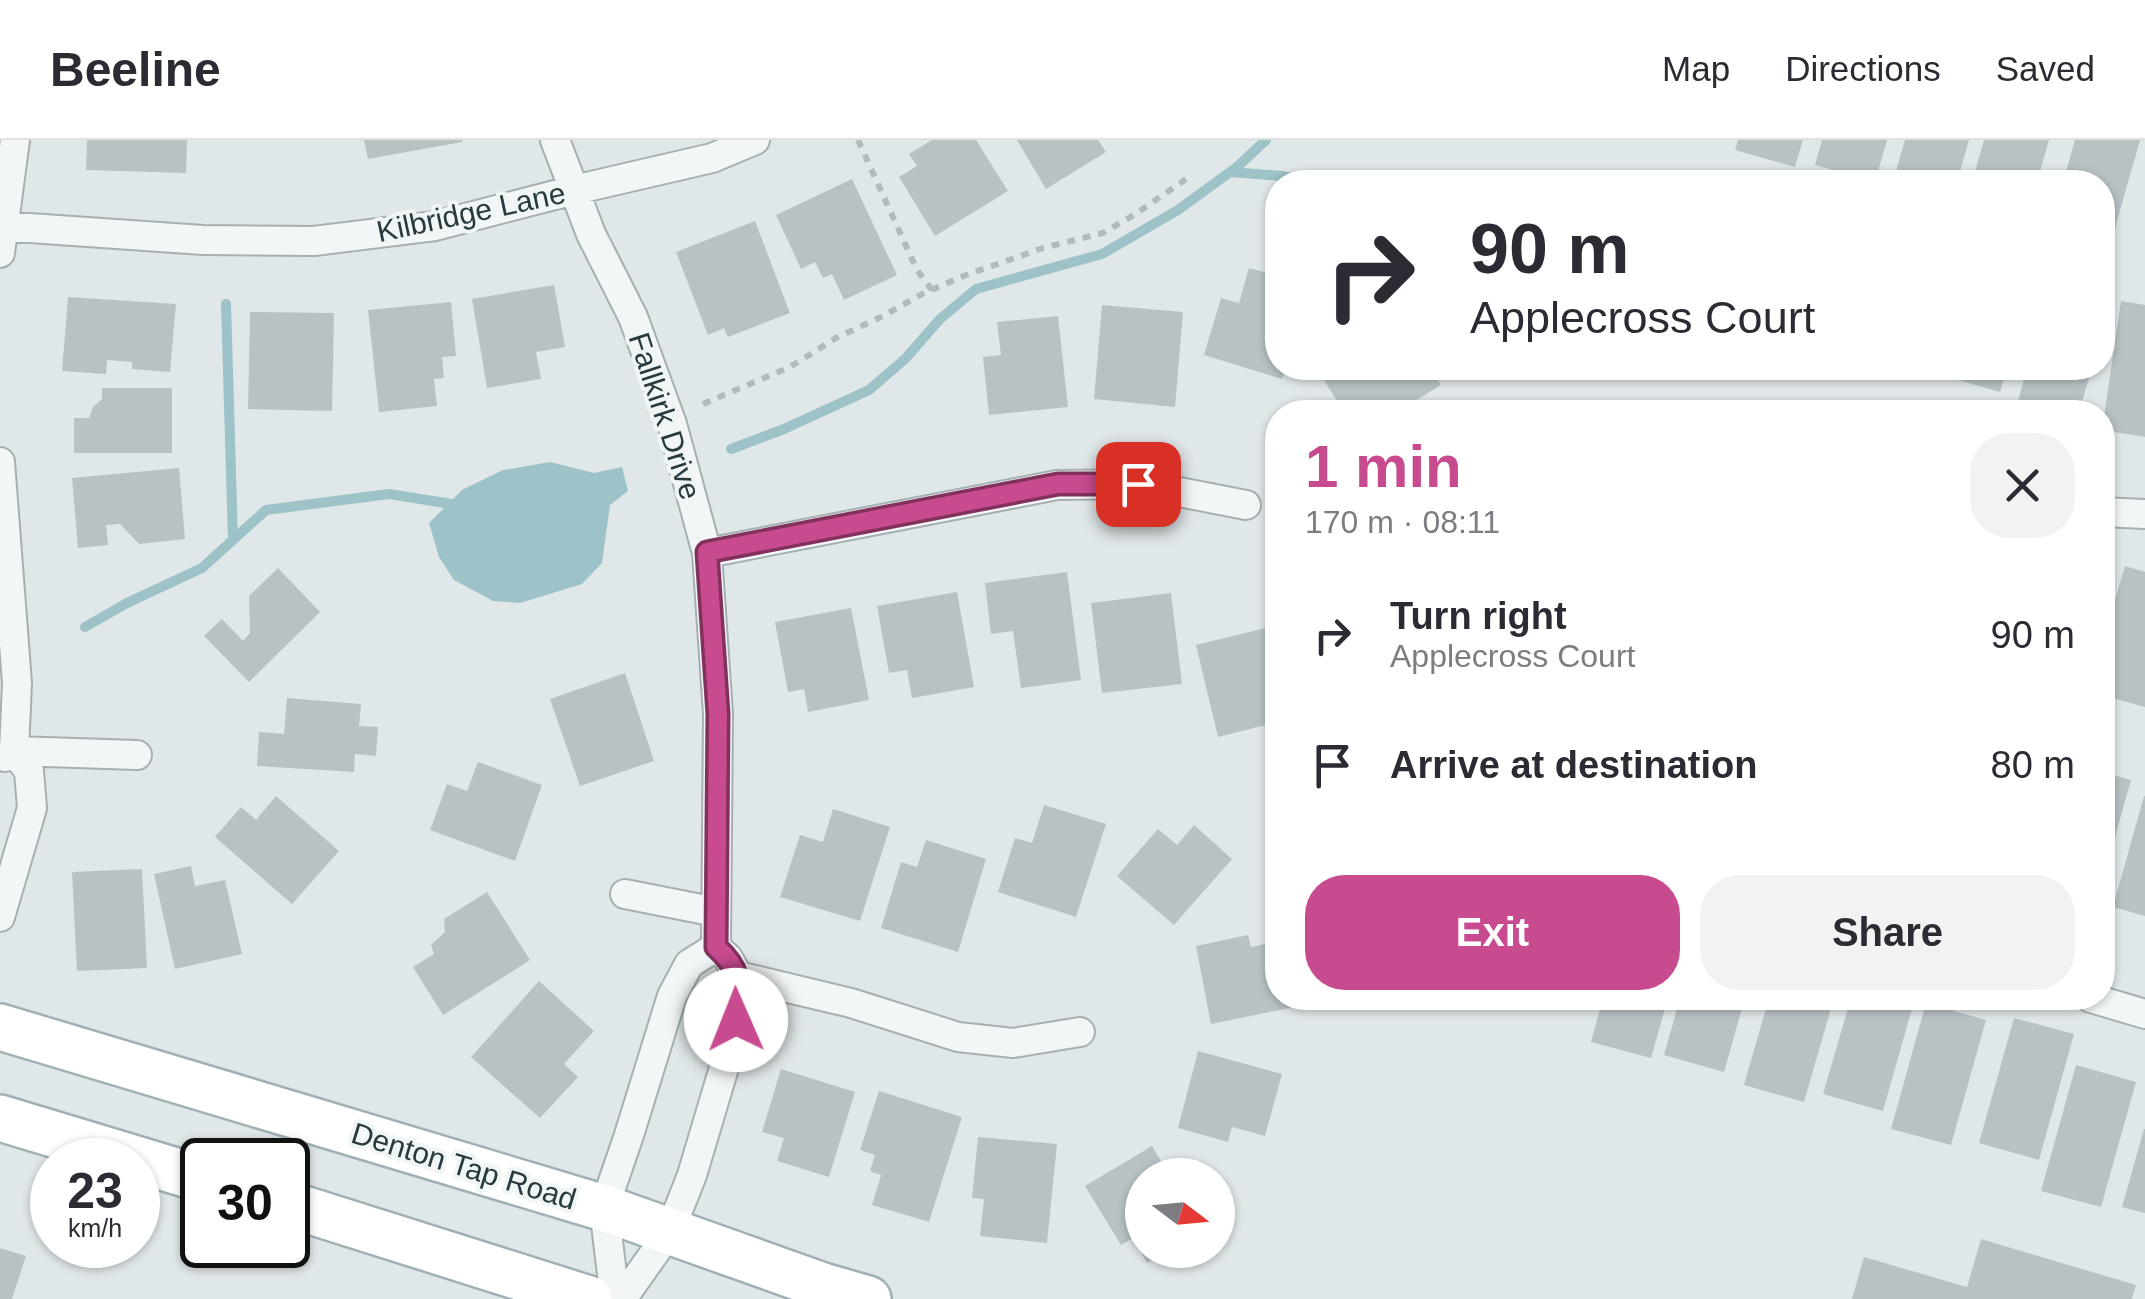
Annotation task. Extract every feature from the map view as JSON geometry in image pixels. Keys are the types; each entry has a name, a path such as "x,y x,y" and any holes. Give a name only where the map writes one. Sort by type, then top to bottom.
{"main road":[{"name":"Denton Tap Road","path":"0,1027 604,1208 868,1299"},
{"path":"0,1118 180,1172"},
{"path":"310,1211 589,1299"}],"street":[{"path":"1,235 15,140"},
{"name":"Fallkirk Drive","path":"555,140 592,234 633,317 672,424 707,552 718,714 716,947"},
{"name":"Kilbridge Lane","path":"1,235 314,241 435,226 712,158 755,140"},
{"path":"0,462 7,645 18,683 8,719 7,756"},
{"path":"707,552 1058,484 1138,484 1246,505"},
{"path":"2115,513 2145,514"},
{"path":"7,756 137,755"},
{"path":"0,918 32,808 28,771 7,756"},
{"path":"625,894 716,912"},
{"path":"716,947 738,976 730,1052 692,1175 670,1231 619,1299 604,1208 672,996 689,964 716,947"},
{"path":"738,976 851,1003 958,1037 1013,1043 1080,1032"},
{"path":"2115,1005 2145,1014"}],"path":[{"path":"858,140 917,270 932,290"},
{"path":"703,404 790,367 836,338 966,274 1103,233 1189,177"}],"water":[{"path":"550,462 594,473 622,467 628,491 610,505 602,563 582,584 520,603 493,601 454,580 439,557 429,523 462,490 503,470"}],"building":[{"path":"87,140 187,140 186,173 86,170"},
{"path":"364,140 462,140 462,142 368,159"},
{"path":"932,140 976,140 1008,191 935,236 899,177 917,166 909,154"},
{"path":"1017,140 1098,140 1106,152 1046,189"},
{"path":"1738,140 1803,140 1795,167 1735,150"},
{"path":"1822,140 1887,140 1878,170 1833,170 1815,165"},
{"path":"1905,140 1969,140 1960,170 1896,170"},
{"path":"1984,140 2049,140 2040,170 1975,170"},
{"path":"2075,140 2140,140 2115,228 2115,170 2066,170"},
{"path":"852,179 897,275 844,300 832,274 823,278 815,262 801,269 776,215"},
{"path":"755,221 790,313 728,337 724,328 708,335 676,252"},
{"path":"1249,268 1265,272 1265,374 1204,355 1221,298 1239,303"},
{"path":"554,285 565,347 536,352 541,379 487,388 472,299"},
{"path":"68,297 176,304 170,372 132,369 132,362 107,360 106,374 62,371"},
{"path":"2121,301 2145,305 2145,437 2115,432 2115,400 2106,400 2109,380 2115,380"},
{"path":"451,302 456,356 442,357 444,378 434,379 437,406 379,412 368,310"},
{"path":"1102,305 1183,312 1175,407 1094,399"},
{"path":"250,312 334,313 332,411 248,409"},
{"path":"1058,316 1068,407 989,415 983,357 1001,355 997,322"},
{"path":"1324,380 1438,380 1441,385 1417,400 1336,400"},
{"path":"1958,380 2004,380 2000,392"},
{"path":"2024,380 2088,380 2083,400 2018,400"},
{"path":"102,388 172,388 172,453 74,453 74,418 89,418 102,399"},
{"path":"179,468 185,539 139,544 120,524 106,525 108,545 78,548 72,478"},
{"path":"2125,566 2145,572 2145,707 2115,699 2115,600"},
{"path":"278,568 320,612 249,682 204,636 222,619 243,641 250,633 249,596"},
{"path":"1067,572 1081,680 1021,688 1013,631 991,634 985,583"},
{"path":"957,592 974,687 912,698 907,670 889,673 877,606"},
{"path":"1171,593 1182,684 1102,693 1091,603"},
{"path":"851,608 869,700 808,712 804,689 788,692 775,622"},
{"path":"1265,628 1265,725 1218,737 1196,645"},
{"path":"625,673 654,761 580,786 550,699"},
{"path":"287,698 361,704 359,726 378,727 376,756 355,754 354,772 257,766 259,732 284,734"},
{"path":"478,762 542,785 515,861 430,830 447,784 467,791"},
{"path":"2115,776 2131,780 2115,837"},
{"path":"276,796 339,851 292,904 215,837 241,807 256,820"},
{"path":"2145,796 2145,916 2115,908"},
{"path":"1044,805 1106,824 1076,917 998,892 1015,838 1032,843"},
{"path":"833,809 890,827 860,921 780,897 800,835 823,842"},
{"path":"1194,825 1232,859 1174,925 1117,876 1158,829 1177,845"},
{"path":"926,840 986,859 958,952 881,928 901,862 917,867"},
{"path":"191,866 195,886 225,880 242,954 175,969 154,874"},
{"path":"142,869 147,968 77,971 72,872"},
{"path":"487,892 530,960 443,1015 413,967 434,954 431,945 445,932 444,919"},
{"path":"1248,935 1251,947 1265,944 1265,1010 1280,1010 1211,1024 1196,946"},
{"path":"539,981 594,1031 564,1064 578,1077 540,1118 471,1057"},
{"path":"1600,1010 1665,1010 1651,1058 1591,1042"},
{"path":"1677,1010 1742,1010 1724,1072 1664,1055"},
{"path":"1766,1010 1831,1010 1804,1102 1744,1085"},
{"path":"1848,1010 1912,1010 1883,1111 1823,1094"},
{"path":"1924,1010 1951,1010 1986,1020 1951,1145 1891,1129"},
{"path":"2014,1018 2074,1034 2039,1160 1979,1143"},
{"path":"1198,1051 1282,1074 1265,1136 1232,1127 1228,1142 1178,1128"},
{"path":"2076,1065 2136,1082 2101,1207 2041,1191"},
{"path":"781,1069 855,1092 829,1177 777,1161 784,1138 762,1132"},
{"path":"879,1091 962,1117 929,1222 872,1205 881,1175 870,1171 875,1155 860,1150"},
{"path":"2145,1129 2145,1213 2122,1207"},
{"path":"978,1137 1057,1144 1047,1243 980,1236 984,1199 972,1198"},
{"path":"1152,1146 1159,1158 1132,1158"},
{"path":"1125,1162 1125,1243 1121,1245 1085,1186"},
{"path":"1981,1239 2136,1285 2132,1299 1852,1299 1864,1257 1967,1287"},
{"path":"0,1248 26,1256 12,1299 0,1299"}],"waterway":[{"path":"731,449 869,390 976,289 1102,254 1178,210 1237,167 1266,140"},
{"path":"1230,172 1265,175"},
{"path":"226,304 233,540"},
{"path":"85,627 202,568 266,510 389,494 458,505"}],"route":[{"path":"736,1020 738,976 716,947 718,714 707,552 1058,484 1138,484"}]}
